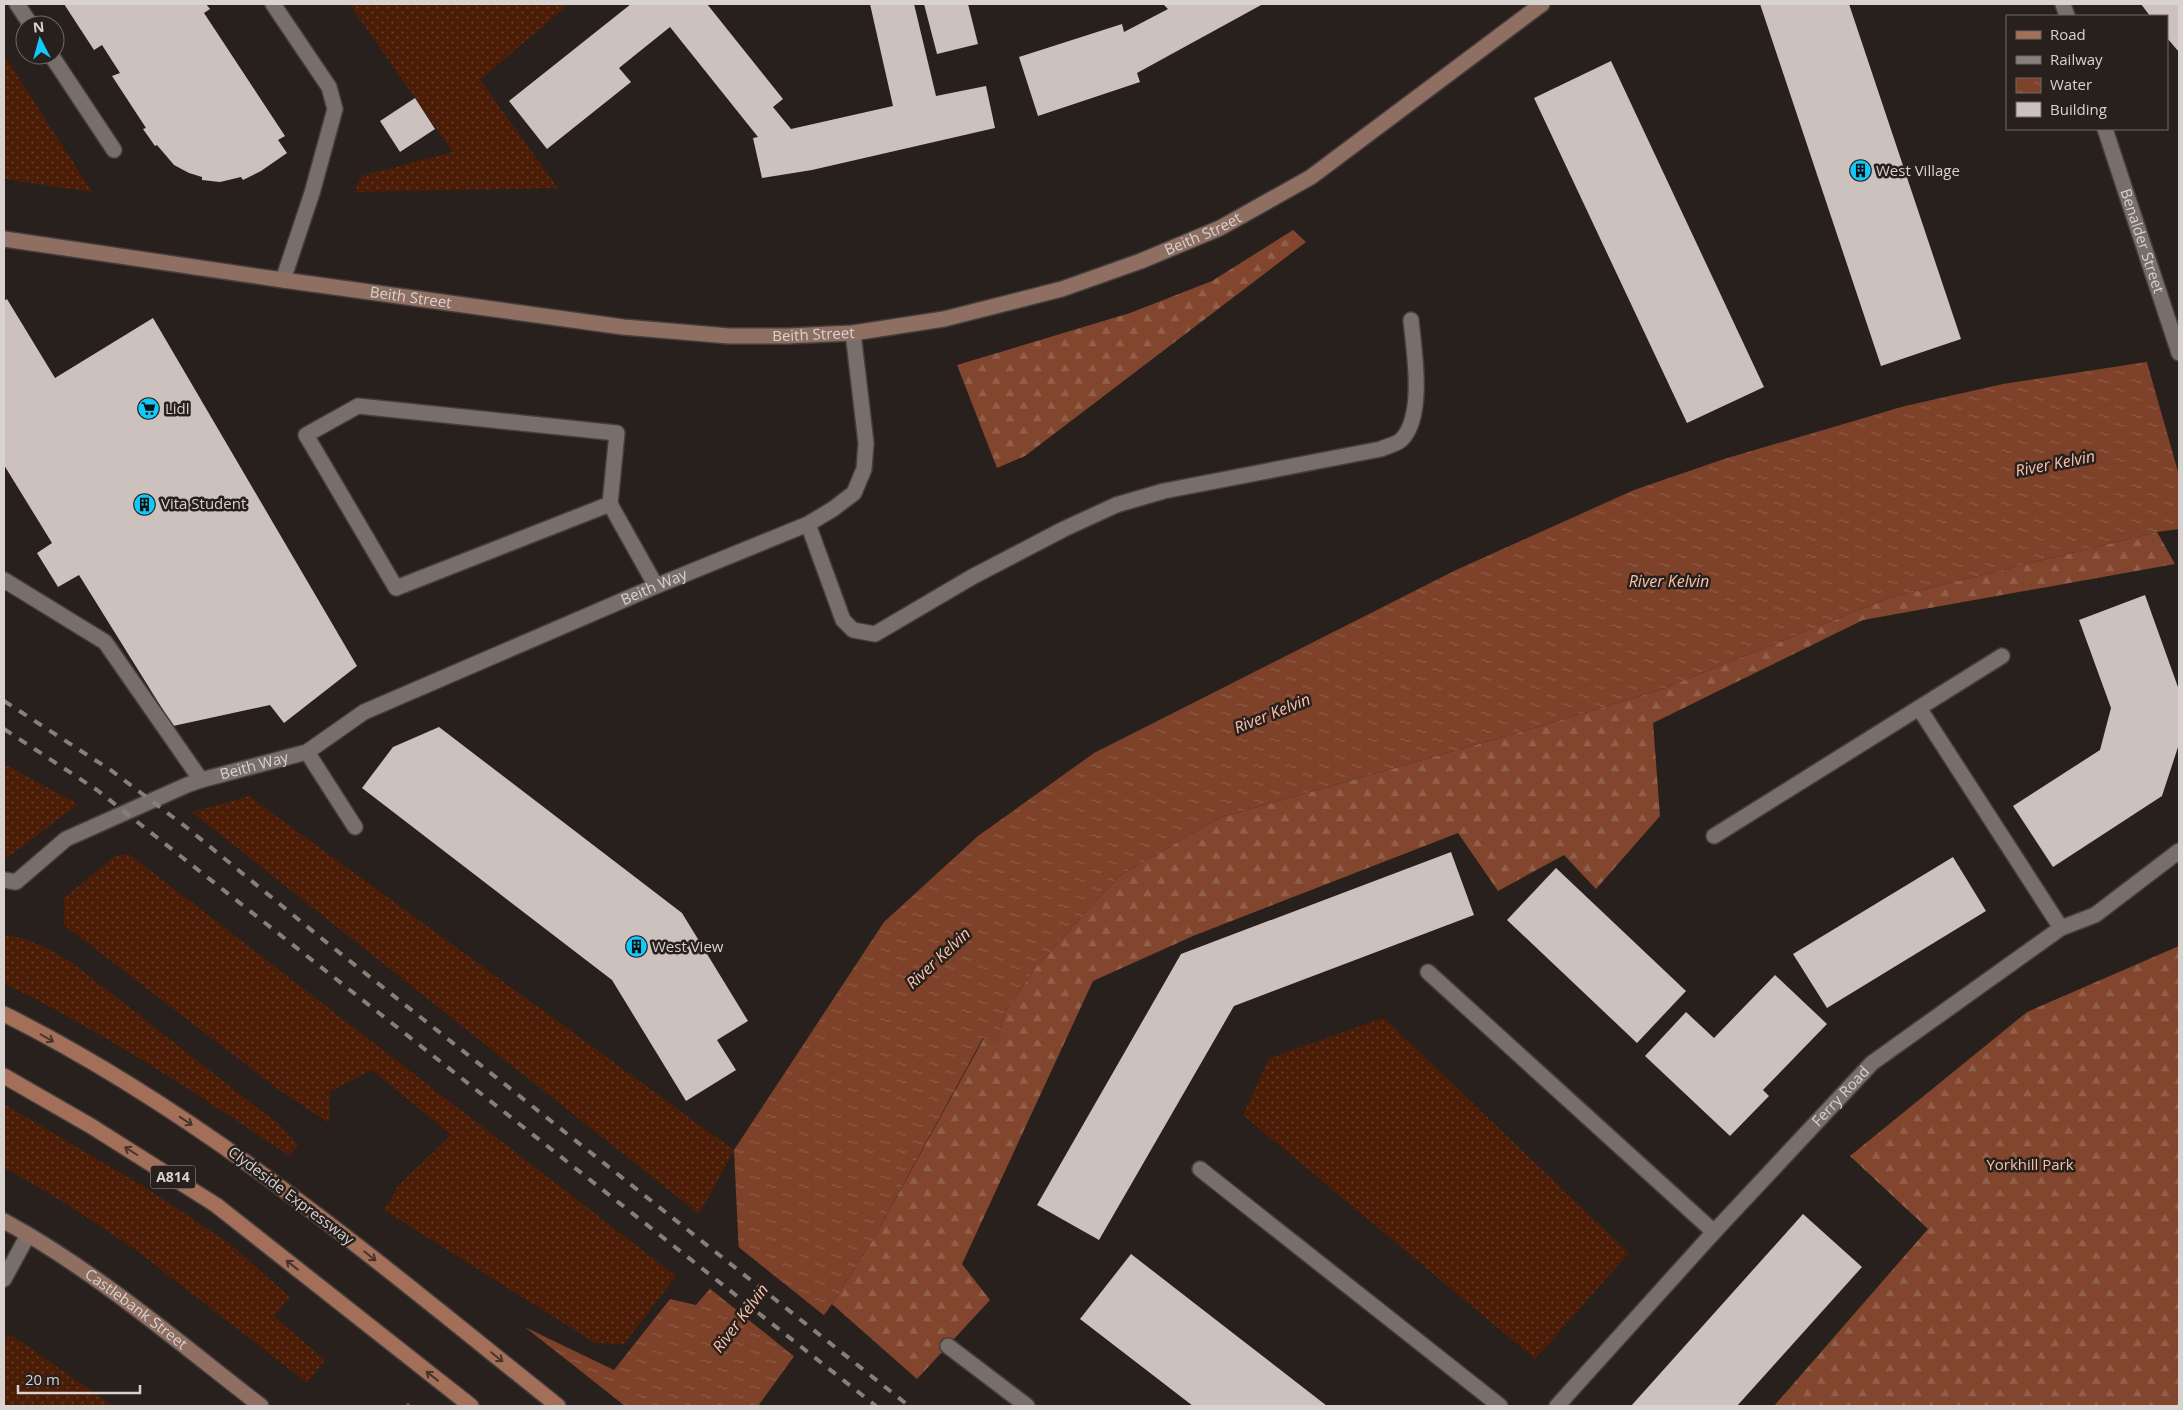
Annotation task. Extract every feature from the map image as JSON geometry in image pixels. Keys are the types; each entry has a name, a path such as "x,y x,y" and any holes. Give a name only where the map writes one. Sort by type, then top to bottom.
{"main road":[{"name":"Beith Street","path":"4,239 623,327 729,336 853,333 944,319 1062,289 1141,261 1220,228 1310,177 1542,4"},
{"name":"Clydeside Expressway","path":"4,1014 138,1090 224,1146 331,1226 558,1406"},
{"name":"A814","path":"4,1076 91,1126 216,1205 471,1406"},
{"name":"Castlebank Street","path":"4,1221 98,1282 261,1406"}],"street":[{"path":"17,4 24,15"},
{"path":"272,4 329,86 335,109 312,193 283,280"},
{"path":"58,65 114,150"},
{"name":"Benalder Street","path":"2105,130 2178,351"},
{"path":"808,524 843,620 853,630 875,634 972,577 1064,529 1116,505 1164,491 1381,449 1402,439 1413,418 1417,398 1411,320"},
{"name":"Beith Way","path":"4,880 16,882 66,839 187,785 307,752 364,712 656,586 808,524 833,510 854,493 864,469 866,444 853,333"},
{"path":"610,504 396,588 306,435 358,406 616,433 610,504 656,586"},
{"path":"4,580 105,642 201,780"},
{"path":"1714,836 2002,656"},
{"path":"1919,708 2061,928"},
{"name":"Beith Way","path":"307,752 355,827"},
{"name":"Ferry Road","path":"1557,1406 1714,1232 1872,1063 2061,928 2095,914 2179,851"},
{"path":"1428,972 1714,1232"},
{"path":"1200,1169 1500,1406"},
{"path":"4,1280 28,1235"},
{"path":"948,1346 1027,1406"}],"shaded area":[{"path":"349,4 569,4 480,80 558,188 355,192 361,176 453,152"},
{"path":"4,55 92,192 4,179"},
{"path":"4,764 78,804 11,855 4,858"},
{"path":"249,796 734,1150 699,1214 192,812"},
{"path":"129,854 676,1276 624,1344 595,1343 384,1210 398,1186 451,1135 372,1070 329,1092 329,1123 279,1090 64,925 64,898 115,856"},
{"path":"4,935 31,941 71,962 281,1126 298,1145 289,1156 220,1109 114,1043 4,983"},
{"path":"1384,1018 1629,1253 1535,1359 1243,1115 1269,1058"},
{"path":"4,1104 148,1189 230,1244 290,1297 274,1316 325,1360 307,1383 133,1248 68,1205 4,1167"},
{"path":"10,1334 113,1406 4,1406 4,1343"}],"green space":[{"path":"1293,230 1306,242 1025,456 997,468 957,365 1130,313 1212,281"},
{"path":"2157,532 2175,564 1863,620 1653,723 1660,816 1596,889 1564,855 1498,891 1458,833 1193,936 1093,981 962,1264 990,1300 917,1379 832,1304 874,1238 984,1038 998,1043 1005,1012 1036,967 1118,877 1219,818 1538,727 1660,690 1889,598"},
{"name":"Yorkhill Park","path":"2179,946 2179,1406 1774,1406 1928,1229 1850,1156 2027,1012"}],"water":[{"name":"River Kelvin","path":"2179,357 2179,529 2157,532 1889,598 1660,690 1538,727 1219,818 1118,877 1036,967 1005,1012 998,1044 983,1038 874,1238 832,1304 758,1406 404,1406 506,1318 614,1370 670,1299 696,1305 739,1255 734,1150 884,922 978,836 1094,753 1456,570 1634,490 1724,459 1905,406 2003,384"}],"pier":[{"path":"2179,355 2179,475 2146,359"},
{"path":"736,1245 826,1317 796,1358 708,1287 737,1254"},
{"path":"506,1315 516,1320 625,1406 412,1406 406,1401"}],"building":[{"path":"64,4 206,4 210,9 204,13 285,136 278,140 287,153 261,171 243,180 241,177 220,182 202,180 202,177 174,165 157,145 155,146 143,129 146,128 112,76 120,73 102,45 94,50"},
{"path":"631,4 707,4 783,99 773,107 791,129 893,106 870,4 914,4 936,96 986,86 995,128 812,170 762,178 753,138 758,137 670,27 619,68 631,82 547,149 509,101"},
{"path":"924,4 968,4 978,44 937,54"},
{"path":"1163,4 1263,4 1137,73 1140,82 1038,116 1019,57 1122,24 1124,32 1168,9"},
{"name":"West Village","path":"1760,4 1849,4 1961,339 1881,366"},
{"path":"2141,4 2179,4 2179,52 2168,39 2168,15 2149,15"},
{"path":"1611,61 1764,387 1687,423 1534,98"},
{"path":"415,98 435,129 400,152 380,121"},
{"name":"Vita Student","path":"7,299 55,378 153,318 357,666 284,723 270,705 173,726 79,575 58,587 37,553 52,543 4,465 4,301"},
{"path":"2145,595 2179,690 2179,744 2162,796 2053,867 2013,806 2100,750 2111,708 2079,620"},
{"name":"West View","path":"439,727 682,913 748,1021 717,1040 736,1070 686,1101 612,980 362,788 393,747"},
{"path":"1451,852 1474,915 1234,1006 1099,1240 1037,1205 1181,954"},
{"path":"1953,857 1986,911 1827,1008 1793,954"},
{"path":"1556,868 1686,991 1637,1043 1507,920"},
{"path":"1775,975 1827,1024 1763,1090 1769,1096 1730,1136 1645,1056 1686,1012 1714,1038"},
{"path":"1803,1214 1862,1267 1737,1406 1631,1406"},
{"path":"1131,1254 1327,1406 1193,1406 1080,1319"}],"railway":[{"path":"4,701 112,771 186,827 321,938 909,1406"},
{"path":"4,729 97,790 876,1406"}],"place":[{"name":"West Village","path":"1860,171"},
{"name":"Lidl","path":"149,409"},
{"name":"Vita Student","path":"145,504"},
{"name":"West View","path":"636,947"}]}
